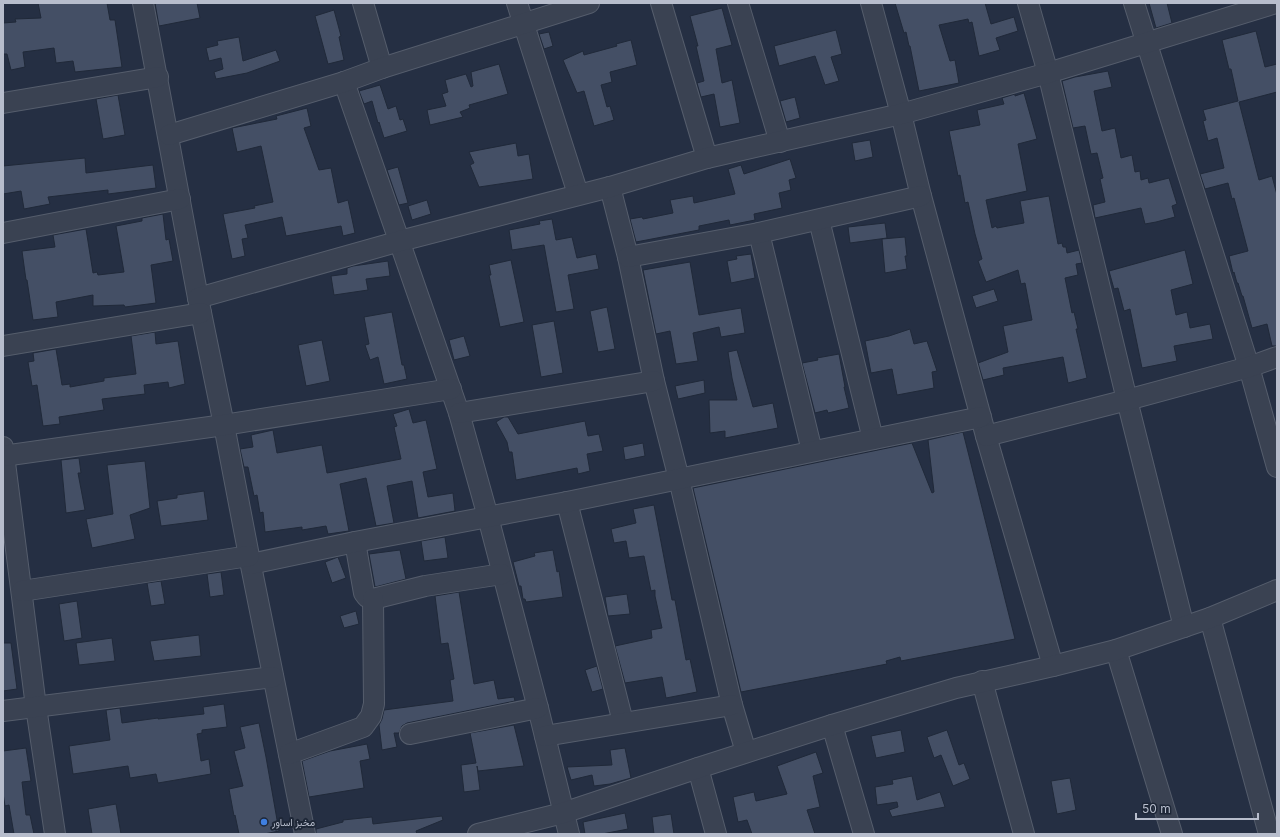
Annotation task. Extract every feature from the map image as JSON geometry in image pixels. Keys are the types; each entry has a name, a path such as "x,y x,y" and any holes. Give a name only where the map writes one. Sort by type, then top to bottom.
{"street":[{"path":"143,3 169,135 199,306 305,834"},
{"path":"363,3 382,68"},
{"path":"517,3 578,194"},
{"path":"169,135 344,82 382,68 589,3"},
{"path":"661,3 707,158"},
{"path":"738,3 780,142"},
{"path":"871,3 901,114 921,196 984,426 1053,666"},
{"path":"1028,3 1048,72 1127,400 1184,627"},
{"path":"1134,3 1249,366 1277,467"},
{"path":"3,346 199,306 400,242 578,194 610,187 707,158 901,114 1048,72 1276,3"},
{"path":"3,103 158,77"},
{"path":"344,82 459,414 488,517 569,834"},
{"path":"610,187 628,257 654,381 679,479 732,704 746,752"},
{"path":"628,257 759,233 921,196"},
{"path":"3,233 180,199"},
{"path":"819,220 873,438"},
{"path":"759,233 812,451"},
{"path":"22,591 250,560 355,542 567,502 873,438 984,426 1127,400 1277,357"},
{"path":"459,414 654,381"},
{"path":"55,834 36,707 3,453 224,425 451,389"},
{"path":"567,502 623,722"},
{"path":"355,542 364,593 367,597 373,599 425,586 502,574"},
{"path":"478,834 563,813 746,752 956,688 1116,650 1210,618 1277,590"},
{"path":"289,754 363,727 371,716 374,704 373,599"},
{"path":"1210,618 1269,834"},
{"path":"1116,650 1172,834"},
{"path":"3,711 273,677"},
{"path":"982,681 1024,834"},
{"path":"545,736 732,704"},
{"path":"410,734 538,708"},
{"path":"832,725 864,834"},
{"path":"698,768 716,834"}],"building":[{"path":"38,3 107,3 110,20 115,20 122,67 75,72 73,61 56,63 54,48 23,52 25,67 11,70 7,54 3,54 3,23 16,22 15,19 41,18"},
{"path":"155,3 197,3 200,18 159,26"},
{"path":"895,3 985,3 991,24 1014,17 1018,31 996,38 1000,50 979,56 972,22 969,23 968,19 939,25 950,61 955,60 959,83 919,91 910,46 906,32 904,33"},
{"path":"1149,3 1167,3 1172,23 1156,28"},
{"path":"722,8 732,45 716,49 722,83 732,80 740,123 720,127 714,94 701,97 697,83 704,81 696,46 698,46 690,16"},
{"path":"334,10 341,36 339,37 344,60 328,64 315,16"},
{"path":"836,30 842,54 831,57 839,81 825,85 815,56 779,66 774,46"},
{"path":"1256,31 1265,67 1277,64 1277,92 1239,102 1259,180 1272,176 1277,195 1277,346 1272,346 1267,324 1252,328 1243,296 1234,272 1233,273 1229,256 1248,251 1234,198 1232,199 1228,183 1205,189 1200,174 1224,168 1217,138 1208,141 1203,121 1206,120 1203,110 1238,101 1231,69 1229,69 1222,40"},
{"path":"549,32 553,46 544,49 539,34"},
{"path":"239,37 243,61 276,50 280,61 247,73 216,79 214,72 223,69 221,58 209,61 206,48 218,45 217,41"},
{"path":"631,40 637,65 610,72 612,82 601,85 607,107 610,106 614,120 594,126 584,91 577,93 563,60 583,51 584,55 617,46 616,44"},
{"path":"499,64 508,94 469,105 470,108 460,112 463,117 430,125 427,110 446,106 442,94 448,92 445,80 466,74 471,87 473,86 471,72"},
{"path":"1108,71 1112,87 1094,91 1102,131 1115,128 1121,158 1132,155 1135,172 1140,171 1141,180 1148,178 1149,183 1169,178 1177,204 1172,206 1175,217 1145,224 1141,208 1095,218 1093,205 1105,202 1100,179 1103,178 1097,153 1091,154 1085,126 1073,128 1062,81"},
{"path":"380,85 388,109 396,106 400,120 403,119 407,131 384,138 372,101 364,104 359,91"},
{"path":"1024,93 1037,139 1018,144 1027,191 986,200 992,228 996,226 997,228 1024,223 1020,201 1049,196 1058,244 1062,243 1063,247 1066,247 1067,253 1079,250 1082,263 1076,264 1078,275 1065,278 1072,313 1074,312 1078,329 1076,329 1087,378 1068,383 1063,357 1003,368 1004,375 983,380 978,363 1008,352 1003,326 1032,320 1025,283 1021,284 1018,270 986,282 978,261 982,259 968,202 965,203 960,175 958,176 949,131 980,125 977,110 1004,104 1002,98"},
{"path":"118,95 125,135 103,139 96,99"},
{"path":"795,97 800,118 786,122 780,101"},
{"path":"307,108 311,126 304,128 319,170 331,168 338,203 348,200 355,233 343,236 341,226 286,236 282,217 245,225 248,238 242,239 245,256 232,259 223,214 255,208 254,206 273,202 261,146 237,152 232,128 277,119 276,116"},
{"path":"870,140 873,157 855,161 852,143"},
{"path":"516,143 518,156 529,154 533,179 479,187 470,165 474,163 469,152"},
{"path":"85,158 86,173 153,165 156,188 108,194 108,190 48,197 50,204 24,209 21,191 3,194 3,166"},
{"path":"790,159 796,178 789,180 791,190 779,193 782,208 754,214 755,220 730,225 729,220 699,226 699,230 636,242 630,219 642,217 643,219 673,213 670,200 693,196 694,203 735,194 728,169 741,165 744,174"},
{"path":"398,167 408,203 399,205 387,170"},
{"path":"427,200 431,214 412,220 408,206"},
{"path":"163,214 166,240 169,239 173,261 151,265 156,303 125,307 124,305 93,306 93,295 56,302 58,317 33,320 22,251 55,247 53,235 86,229 93,273 97,272 98,275 124,272 116,226 142,221 142,218"},
{"path":"552,219 556,240 572,237 577,258 596,254 599,269 568,275 574,309 556,312 544,245 512,250 509,230 540,224 539,221"},
{"path":"885,223 887,238 850,243 848,227"},
{"path":"905,237 907,269 885,273 882,239"},
{"path":"1185,250 1193,284 1171,290 1176,315 1187,312 1190,328 1210,324 1213,339 1174,346 1177,361 1142,368 1130,309 1124,311 1118,288 1114,289 1109,271"},
{"path":"751,254 755,278 731,283 727,261 737,259 736,256"},
{"path":"511,260 524,322 500,327 489,275 491,275 489,265"},
{"path":"388,261 390,276 366,279 368,290 334,295 331,276 347,274 347,268 353,266"},
{"path":"690,262 699,315 741,308 745,333 721,337 719,327 693,333 698,361 676,364 670,331 656,334 643,270"},
{"path":"994,289 998,301 976,308 972,296"},
{"path":"607,307 615,349 598,352 590,311"},
{"path":"392,312 402,365 404,365 407,379 384,384 378,357 370,360 365,345 369,344 364,317"},
{"path":"554,321 563,373 541,377 532,325"},
{"path":"910,329 914,344 927,341 937,371 932,372 934,388 897,395 892,369 871,373 865,341 889,336"},
{"path":"155,332 156,344 178,341 185,384 169,388 168,382 144,385 145,394 102,399 104,410 59,417 60,424 43,426 37,385 32,386 28,362 34,361 33,353 56,349 62,385 70,384 70,387 104,381 104,378 136,374 131,336"},
{"path":"464,336 470,356 454,360 449,340"},
{"path":"322,340 330,381 306,386 298,345"},
{"path":"737,350 753,407 773,403 778,428 725,438 725,431 710,433 709,400 737,400 728,352"},
{"path":"839,354 849,408 828,413 827,410 815,413 802,363 818,360 817,358"},
{"path":"704,380 705,393 678,399 675,386"},
{"path":"409,409 413,423 426,420 437,469 423,472 428,497 453,493 455,511 418,518 412,481 387,486 394,523 376,526 366,478 340,484 349,531 328,534 326,526 302,530 302,527 265,532 263,512 260,513 257,495 254,496 248,467 244,467 240,449 253,447 251,435 273,430 277,453 322,445 327,473 401,459 394,427 397,426 393,414"},
{"path":"504,417 508,417 518,434 585,421 588,436 599,434 603,451 587,454 590,471 578,474 577,468 516,480 512,452 509,452 507,442 496,422"},
{"path":"963,432 1015,639 901,661 900,657 886,661 887,664 741,692 693,488 912,443 932,493 934,492 928,440"},
{"path":"643,443 645,456 625,460 623,447"},
{"path":"79,458 81,473 78,473 85,510 66,513 61,460"},
{"path":"145,461 150,508 130,515 135,539 92,548 86,519 113,514 107,465"},
{"path":"204,491 208,520 161,526 157,501 177,498 177,495"},
{"path":"654,505 672,600 675,600 686,660 690,659 697,692 666,698 662,677 625,683 615,646 652,638 651,630 662,628 655,590 651,591 644,556 629,558 626,541 614,543 611,529 636,523 633,509"},
{"path":"445,537 448,558 424,561 421,541"},
{"path":"400,550 406,579 375,587 369,554"},
{"path":"553,550 557,572 559,571 563,597 526,602 525,599 523,599 521,586 519,586 513,562 535,556 534,553"},
{"path":"338,557 346,578 332,583 325,562"},
{"path":"221,572 224,595 210,597 207,574"},
{"path":"161,581 165,604 151,606 147,583"},
{"path":"459,592 474,684 494,680 498,699 514,697 515,701 407,723 402,726 399,733 394,733 397,747 382,750 379,725 384,710 453,701 450,680 454,679 448,643 441,644 435,596"},
{"path":"627,594 630,614 608,616 605,597"},
{"path":"77,601 82,638 64,641 59,604"},
{"path":"356,611 359,624 344,628 340,616"},
{"path":"199,635 201,656 154,661 150,641"},
{"path":"112,638 115,661 79,665 76,643"},
{"path":"3,643 11,643 17,689 3,691"},
{"path":"597,666 603,689 592,692 585,670"},
{"path":"224,704 227,727 202,730 202,733 197,734 201,761 209,759 211,774 158,783 156,774 130,778 128,766 73,774 69,746 110,740 106,710 120,708 122,723 204,714 203,707"},
{"path":"259,723 279,831 264,834 239,834 229,789 243,786 234,751 245,748 240,727"},
{"path":"514,725 524,766 478,771 477,766 480,790 464,792 461,765 476,763 470,733"},
{"path":"901,730 905,752 876,758 871,736"},
{"path":"947,730 959,765 964,763 970,779 953,786 941,755 934,758 927,737"},
{"path":"367,744 370,759 360,761 364,788 309,797 302,761 330,751"},
{"path":"26,748 31,781 22,782 26,815 30,815 34,834 14,834 9,805 5,806 3,793 3,751"},
{"path":"625,748 631,778 610,784 594,786 592,775 571,780 567,767 612,765 610,750"},
{"path":"816,752 823,773 813,776 820,807 807,810 815,834 752,834 747,820 738,822 733,797 754,792 756,801 787,794 777,766"},
{"path":"912,776 917,800 940,792 945,807 892,817 889,810 898,807 897,802 877,805 875,787 893,784 892,780"},
{"path":"1070,778 1076,810 1057,814 1051,781"},
{"path":"116,804 121,834 92,834 88,809"},
{"path":"625,813 628,829 602,834 585,834 583,822"},
{"path":"671,814 674,834 654,834 652,817"},
{"path":"442,816 443,820 416,831 417,834 316,834 316,829 343,822 343,820 372,817 373,824"}],"place":[{"name":"مخبز اساور","path":"264,822"}]}
